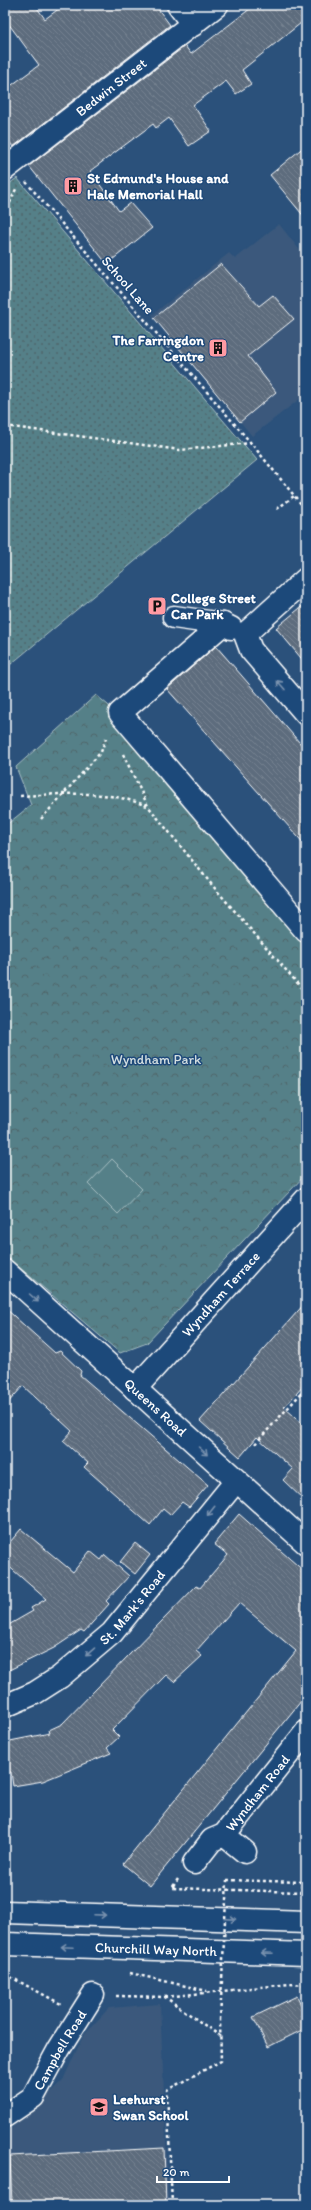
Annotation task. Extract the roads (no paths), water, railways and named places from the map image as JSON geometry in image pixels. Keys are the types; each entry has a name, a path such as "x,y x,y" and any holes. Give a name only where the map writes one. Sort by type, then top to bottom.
{"main road":[{"path":"178,5 193,25"},
{"name":"Bedwin Street","path":"13,171 218,5"},
{"path":"245,634 306,579"},
{"path":"174,617 223,624 245,634 251,650 306,714"},
{"path":"223,624 120,713 306,931"},
{"name":"Wyndham Terrace","path":"135,1388 306,1199"},
{"name":"Queens Road","path":"5,1271 306,1543"},
{"name":"St. Mark's Road","path":"5,1706 35,1692 60,1677 112,1633 236,1481"},
{"name":"Wyndham Road","path":"194,1863 212,1840 224,1835 306,1732"},
{"name":"Wyndham Road","path":"224,1835 245,1852"},
{"path":"5,1912 306,1922"},
{"name":"Churchill Way North","path":"5,1944 306,1954"},
{"name":"Campbell Road","path":"5,2116 33,2097 93,1995"}],"place":[{"name":"St Edmund's House and Hale Memorial Hall","path":"73,186"},
{"name":"The Farringdon Centre","path":"218,348"},
{"name":"College Street Car Park","path":"157,606"},
{"name":"Leehurst Swan School","path":"99,2107"}],"park label":[{"name":"Wyndham Park","path":"156,1059"}]}
